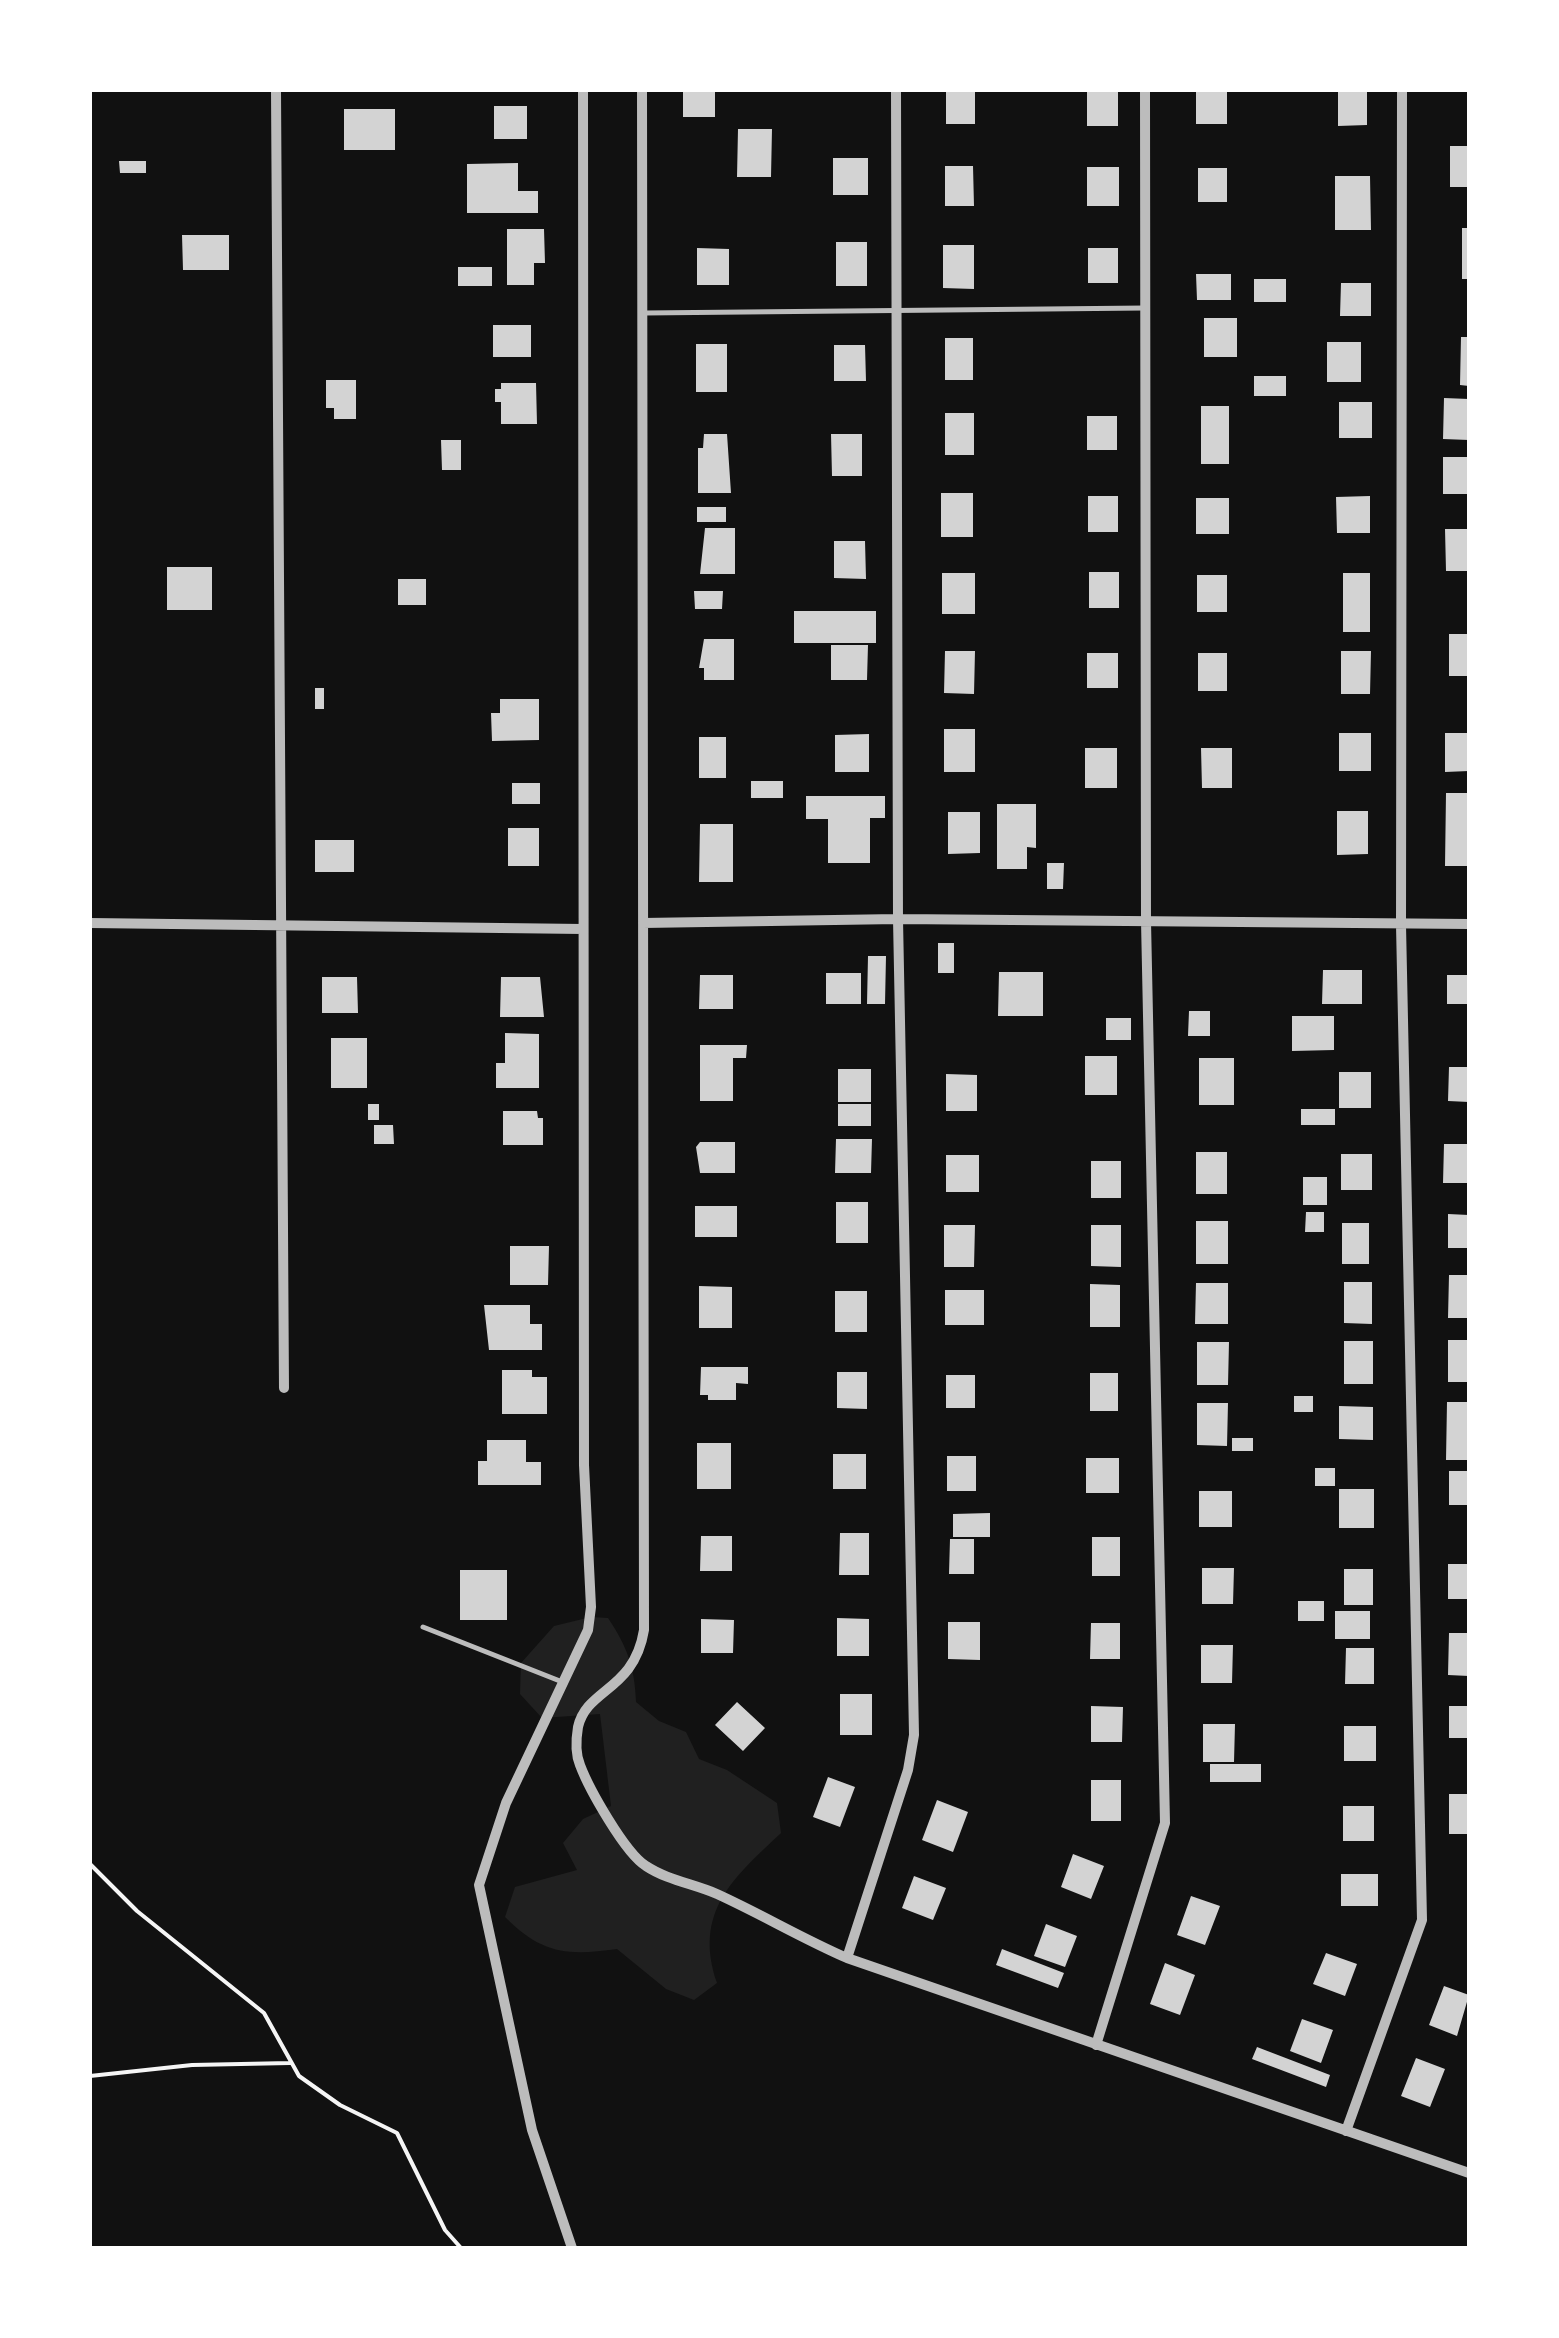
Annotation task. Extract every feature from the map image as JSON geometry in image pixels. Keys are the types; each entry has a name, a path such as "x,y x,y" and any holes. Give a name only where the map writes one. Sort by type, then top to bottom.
{"street":[{"path":"276,90 284,1388"},
{"path":"572,2248 532,2130 479,1885 506,1802 565,1684 588,1630 591,1607 584,1464 583,90"},
{"path":"642,90 644,1630 640,1656 628,1674 590,1705 579,1722 576,1746 580,1764 630,1853 662,1874 720,1896 778,1928 847,1958 1469,2173"},
{"path":"847,1958 908,1770 914,1736 898,919 896,90"},
{"path":"1096,2045 1165,1824 1146,920 1145,90"},
{"path":"1346,2131 1415,1950 1422,1920 1401,924 1402,90"},
{"path":"643,923 898,919 1469,924"},
{"path":"90,923 583,929"}],"lane":[{"path":"644,313 1145,308"},
{"path":"423,1628 565,1684"}],"path":[{"path":"90,1864 137,1911 264,2014 299,2076 340,2105 397,2133 446,2230 461,2248"},
{"path":"90,2076 192,2065 290,2063"}],"shaded area":[{"path":"591,1617 608,1618 620,1638 632,1668 636,1702 659,1721 686,1732 699,1759 727,1770 777,1803 781,1833 747,1865 722,1898 710,1936 717,1983 694,2000 666,1989 617,1949 556,1950 531,1939 505,1917 515,1887 577,1870 563,1843 583,1819 611,1806 600,1714 542,1718 520,1694 521,1663 554,1626"}],"building":[{"path":"946,90 975,90 975,124 946,124"},
{"path":"1087,90 1118,90 1118,126 1087,126"},
{"path":"1196,90 1227,90 1227,124 1196,124"},
{"path":"1338,90 1367,90 1367,125 1338,126"},
{"path":"683,91 715,91 715,117 683,117"},
{"path":"494,106 527,106 527,139 494,139"},
{"path":"344,109 395,109 395,150 344,150"},
{"path":"738,129 772,129 771,177 737,177"},
{"path":"1450,146 1469,146 1469,187 1450,187"},
{"path":"833,158 868,158 868,195 833,195"},
{"path":"119,161 146,161 146,173 120,173"},
{"path":"518,163 518,191 538,191 538,213 467,213 467,164"},
{"path":"945,166 973,166 974,206 945,206"},
{"path":"1087,167 1119,167 1119,206 1087,206"},
{"path":"1198,168 1227,168 1227,202 1198,202"},
{"path":"1335,176 1370,176 1371,230 1335,230"},
{"path":"1462,228 1469,228 1469,279 1462,279"},
{"path":"507,229 544,229 545,263 534,263 534,285 507,285"},
{"path":"182,235 229,235 229,270 183,270"},
{"path":"836,242 867,242 867,286 836,286"},
{"path":"943,245 974,245 974,289 943,288"},
{"path":"697,248 729,249 729,285 697,285"},
{"path":"1088,248 1118,248 1118,283 1088,283"},
{"path":"458,267 492,267 492,286 458,286"},
{"path":"1196,274 1231,274 1231,300 1197,300"},
{"path":"1254,279 1286,279 1286,302 1254,302"},
{"path":"1341,283 1371,283 1371,316 1340,316"},
{"path":"1204,318 1237,318 1237,357 1204,357"},
{"path":"493,325 531,325 531,357 493,357"},
{"path":"1461,337 1469,337 1469,386 1460,385"},
{"path":"945,338 973,338 973,380 945,380"},
{"path":"1327,342 1361,342 1361,382 1327,382"},
{"path":"696,344 727,344 727,392 696,392"},
{"path":"834,345 865,345 866,381 834,381"},
{"path":"1254,376 1286,376 1286,396 1254,396"},
{"path":"326,380 356,380 356,419 334,419 334,408 326,408"},
{"path":"501,383 536,383 537,424 501,424 501,402 495,402 495,389 501,389"},
{"path":"1444,398 1469,399 1469,440 1443,439"},
{"path":"1339,402 1372,402 1372,438 1339,438"},
{"path":"1201,406 1229,406 1229,464 1201,464"},
{"path":"945,413 974,413 974,455 945,455"},
{"path":"1087,416 1117,416 1117,450 1087,450"},
{"path":"704,434 727,434 731,493 698,493 698,448 703,448"},
{"path":"831,434 862,434 862,476 832,476"},
{"path":"441,440 461,440 461,470 442,470"},
{"path":"1443,457 1469,457 1469,494 1443,494"},
{"path":"941,493 973,493 973,537 941,537"},
{"path":"1088,496 1118,496 1118,532 1088,532"},
{"path":"1370,496 1370,533 1337,533 1336,497"},
{"path":"1196,498 1229,498 1229,534 1196,534"},
{"path":"697,507 726,507 726,522 697,522"},
{"path":"705,528 735,528 735,574 700,574"},
{"path":"1445,529 1469,529 1469,571 1446,571"},
{"path":"834,541 865,541 866,579 834,578"},
{"path":"167,567 212,567 212,610 167,610"},
{"path":"1089,572 1119,572 1119,608 1089,608"},
{"path":"942,573 975,573 975,614 942,614"},
{"path":"1343,573 1370,573 1370,632 1343,632"},
{"path":"1197,575 1227,575 1227,612 1197,612"},
{"path":"398,579 426,579 426,605 398,605"},
{"path":"694,591 723,591 722,609 695,609"},
{"path":"794,611 876,611 876,643 794,643"},
{"path":"1449,634 1469,634 1469,676 1449,676"},
{"path":"704,639 734,639 734,680 704,680 704,668 699,668"},
{"path":"831,645 868,645 867,680 831,680"},
{"path":"945,651 975,651 974,694 944,693"},
{"path":"1341,651 1371,651 1370,694 1341,694"},
{"path":"1087,653 1118,653 1118,688 1087,688"},
{"path":"1198,653 1227,653 1227,691 1198,691"},
{"path":"315,688 324,688 324,709 315,709"},
{"path":"500,699 539,699 539,740 492,741 491,713 500,713"},
{"path":"944,729 975,729 975,772 944,772"},
{"path":"1339,733 1371,733 1371,771 1339,771"},
{"path":"1445,733 1469,733 1469,771 1445,772"},
{"path":"869,734 869,772 835,772 835,735"},
{"path":"699,737 726,737 726,778 699,778"},
{"path":"1085,748 1117,748 1117,788 1085,788"},
{"path":"1201,748 1232,748 1232,788 1202,788"},
{"path":"751,781 783,781 783,798 751,798"},
{"path":"512,783 540,783 540,804 512,804"},
{"path":"1446,793 1467,793 1469,866 1445,866"},
{"path":"806,796 885,796 885,818 870,818 870,863 828,863 828,819 806,819"},
{"path":"997,804 1036,804 1036,848 1027,847 1027,869 997,869"},
{"path":"1337,811 1368,811 1368,854 1337,855"},
{"path":"948,812 980,812 980,853 948,854"},
{"path":"700,824 733,824 733,882 699,882"},
{"path":"508,828 539,828 539,866 508,866"},
{"path":"315,840 354,840 354,872 315,872"},
{"path":"1047,863 1064,863 1063,889 1047,889"},
{"path":"938,943 954,943 954,973 938,973"},
{"path":"868,956 886,956 885,1004 867,1004"},
{"path":"1323,970 1362,970 1362,1004 1322,1004"},
{"path":"999,972 1043,972 1043,1016 998,1016"},
{"path":"826,973 861,973 861,1004 826,1004"},
{"path":"700,975 733,975 733,1009 699,1009"},
{"path":"1447,975 1469,975 1469,1004 1447,1004"},
{"path":"322,977 357,977 358,1013 322,1013"},
{"path":"501,977 540,977 544,1017 500,1017"},
{"path":"1189,1011 1210,1011 1210,1036 1188,1036"},
{"path":"1292,1016 1334,1016 1334,1050 1292,1051"},
{"path":"1106,1018 1131,1018 1131,1040 1106,1040"},
{"path":"505,1033 539,1034 539,1088 496,1088 496,1063 505,1063"},
{"path":"331,1038 367,1038 367,1088 331,1088"},
{"path":"700,1045 747,1045 746,1058 733,1058 733,1101 700,1101"},
{"path":"1085,1056 1117,1056 1117,1095 1085,1095"},
{"path":"1199,1058 1234,1058 1234,1105 1199,1105"},
{"path":"1449,1067 1469,1067 1469,1102 1448,1101"},
{"path":"838,1069 871,1069 871,1102 838,1102"},
{"path":"1339,1072 1371,1072 1371,1108 1339,1108"},
{"path":"946,1074 977,1075 977,1111 946,1111"},
{"path":"368,1104 379,1104 379,1120 368,1120"},
{"path":"838,1104 871,1104 871,1126 838,1126"},
{"path":"1301,1109 1335,1109 1335,1125 1301,1125"},
{"path":"503,1111 537,1111 538,1118 543,1118 543,1145 503,1145"},
{"path":"374,1125 393,1125 394,1144 374,1144"},
{"path":"836,1139 872,1139 871,1173 835,1173"},
{"path":"700,1142 735,1142 735,1173 700,1173 696,1147"},
{"path":"1444,1144 1469,1144 1469,1183 1443,1183"},
{"path":"1196,1152 1227,1152 1227,1194 1196,1194"},
{"path":"1341,1154 1372,1154 1372,1190 1341,1190"},
{"path":"946,1155 979,1155 979,1192 946,1192"},
{"path":"1091,1161 1121,1161 1121,1198 1091,1198"},
{"path":"1303,1177 1327,1177 1327,1205 1303,1205"},
{"path":"836,1202 868,1202 868,1243 836,1243"},
{"path":"695,1206 737,1206 737,1237 695,1237"},
{"path":"1306,1212 1324,1212 1324,1232 1305,1232"},
{"path":"1448,1214 1469,1215 1469,1248 1448,1248"},
{"path":"1196,1221 1228,1221 1228,1264 1196,1264"},
{"path":"1342,1223 1369,1223 1369,1264 1342,1264"},
{"path":"944,1225 975,1225 974,1267 944,1267"},
{"path":"1091,1225 1121,1225 1121,1267 1091,1266"},
{"path":"510,1246 549,1246 548,1285 510,1285"},
{"path":"1449,1275 1469,1275 1469,1318 1448,1318"},
{"path":"1344,1282 1372,1282 1372,1324 1344,1323"},
{"path":"1196,1283 1228,1283 1228,1324 1195,1324"},
{"path":"1090,1284 1120,1285 1120,1327 1090,1327"},
{"path":"699,1286 732,1287 732,1328 699,1328"},
{"path":"945,1290 984,1290 984,1325 945,1325"},
{"path":"835,1291 867,1291 867,1332 835,1332"},
{"path":"484,1305 530,1305 530,1324 542,1324 542,1350 489,1350"},
{"path":"1448,1340 1469,1340 1469,1382 1448,1382"},
{"path":"1344,1341 1373,1341 1373,1384 1344,1384"},
{"path":"1197,1342 1229,1342 1228,1385 1197,1385"},
{"path":"701,1367 748,1367 748,1384 736,1383 736,1400 708,1400 708,1395 700,1395"},
{"path":"502,1370 532,1370 532,1377 547,1377 547,1414 502,1414"},
{"path":"837,1372 867,1372 867,1409 837,1408"},
{"path":"1090,1373 1118,1373 1118,1411 1090,1411"},
{"path":"946,1375 975,1375 975,1408 946,1408"},
{"path":"1294,1396 1313,1396 1313,1412 1294,1412"},
{"path":"1447,1402 1469,1402 1469,1460 1446,1460"},
{"path":"1197,1403 1228,1403 1227,1446 1197,1445"},
{"path":"1339,1406 1373,1407 1373,1440 1339,1439"},
{"path":"1232,1438 1253,1438 1253,1451 1232,1451"},
{"path":"487,1440 526,1440 526,1462 541,1462 541,1485 478,1485 478,1461 487,1461"},
{"path":"697,1443 731,1443 731,1489 697,1489"},
{"path":"833,1454 866,1454 866,1489 833,1489"},
{"path":"947,1456 976,1456 976,1491 947,1491"},
{"path":"1086,1458 1119,1458 1119,1493 1086,1493"},
{"path":"1315,1468 1335,1468 1335,1486 1315,1486"},
{"path":"1449,1471 1469,1471 1469,1505 1449,1505"},
{"path":"1339,1489 1374,1489 1374,1528 1339,1528"},
{"path":"1199,1491 1232,1491 1232,1527 1199,1527"},
{"path":"990,1513 990,1537 953,1537 953,1514"},
{"path":"840,1533 869,1533 869,1575 839,1575"},
{"path":"701,1536 732,1536 732,1571 700,1571"},
{"path":"1092,1537 1120,1537 1120,1576 1092,1576"},
{"path":"950,1539 974,1539 974,1574 949,1574"},
{"path":"1448,1564 1469,1564 1469,1599 1448,1599"},
{"path":"1202,1568 1234,1568 1233,1604 1202,1604"},
{"path":"1344,1569 1373,1569 1373,1605 1344,1605"},
{"path":"460,1570 507,1570 507,1620 460,1620"},
{"path":"1298,1601 1324,1601 1324,1621 1298,1621"},
{"path":"1335,1611 1370,1611 1370,1639 1335,1639"},
{"path":"837,1618 869,1619 869,1656 837,1656"},
{"path":"701,1619 734,1620 733,1653 701,1653"},
{"path":"948,1622 980,1622 980,1660 948,1659"},
{"path":"1091,1623 1120,1623 1120,1659 1090,1659"},
{"path":"1449,1633 1469,1633 1469,1676 1448,1675"},
{"path":"1201,1645 1233,1645 1232,1683 1201,1683"},
{"path":"1346,1648 1374,1648 1374,1684 1345,1684"},
{"path":"840,1694 872,1694 872,1735 840,1735"},
{"path":"737,1702 765,1728 743,1751 715,1725"},
{"path":"1091,1706 1123,1707 1122,1742 1091,1742"},
{"path":"1449,1706 1469,1706 1469,1738 1449,1738"},
{"path":"1203,1724 1235,1724 1234,1762 1203,1762"},
{"path":"1344,1726 1376,1726 1376,1761 1344,1761"},
{"path":"1210,1764 1261,1764 1261,1782 1210,1782"},
{"path":"828,1777 855,1787 840,1827 813,1817"},
{"path":"1091,1780 1121,1780 1121,1821 1091,1821"},
{"path":"1449,1794 1469,1794 1469,1834 1449,1834"},
{"path":"937,1800 968,1812 953,1852 922,1840"},
{"path":"1343,1806 1374,1806 1374,1841 1343,1841"},
{"path":"1073,1854 1104,1866 1091,1899 1061,1887"},
{"path":"1341,1874 1378,1874 1378,1906 1341,1906"},
{"path":"914,1876 946,1888 933,1920 902,1908"},
{"path":"1191,1896 1220,1906 1205,1945 1177,1935"},
{"path":"1046,1924 1077,1936 1065,1967 1034,1956"},
{"path":"1002,1949 1064,1973 1058,1988 996,1965"},
{"path":"1326,1953 1357,1964 1345,1996 1313,1984"},
{"path":"1165,1963 1195,1975 1180,2015 1150,2004"},
{"path":"1444,1986 1469,1995 1457,2036 1429,2025"},
{"path":"1302,2019 1333,2030 1321,2063 1290,2051"},
{"path":"1257,2047 1330,2075 1326,2087 1252,2059"},
{"path":"1416,2058 1445,2069 1430,2107 1401,2096"}]}
